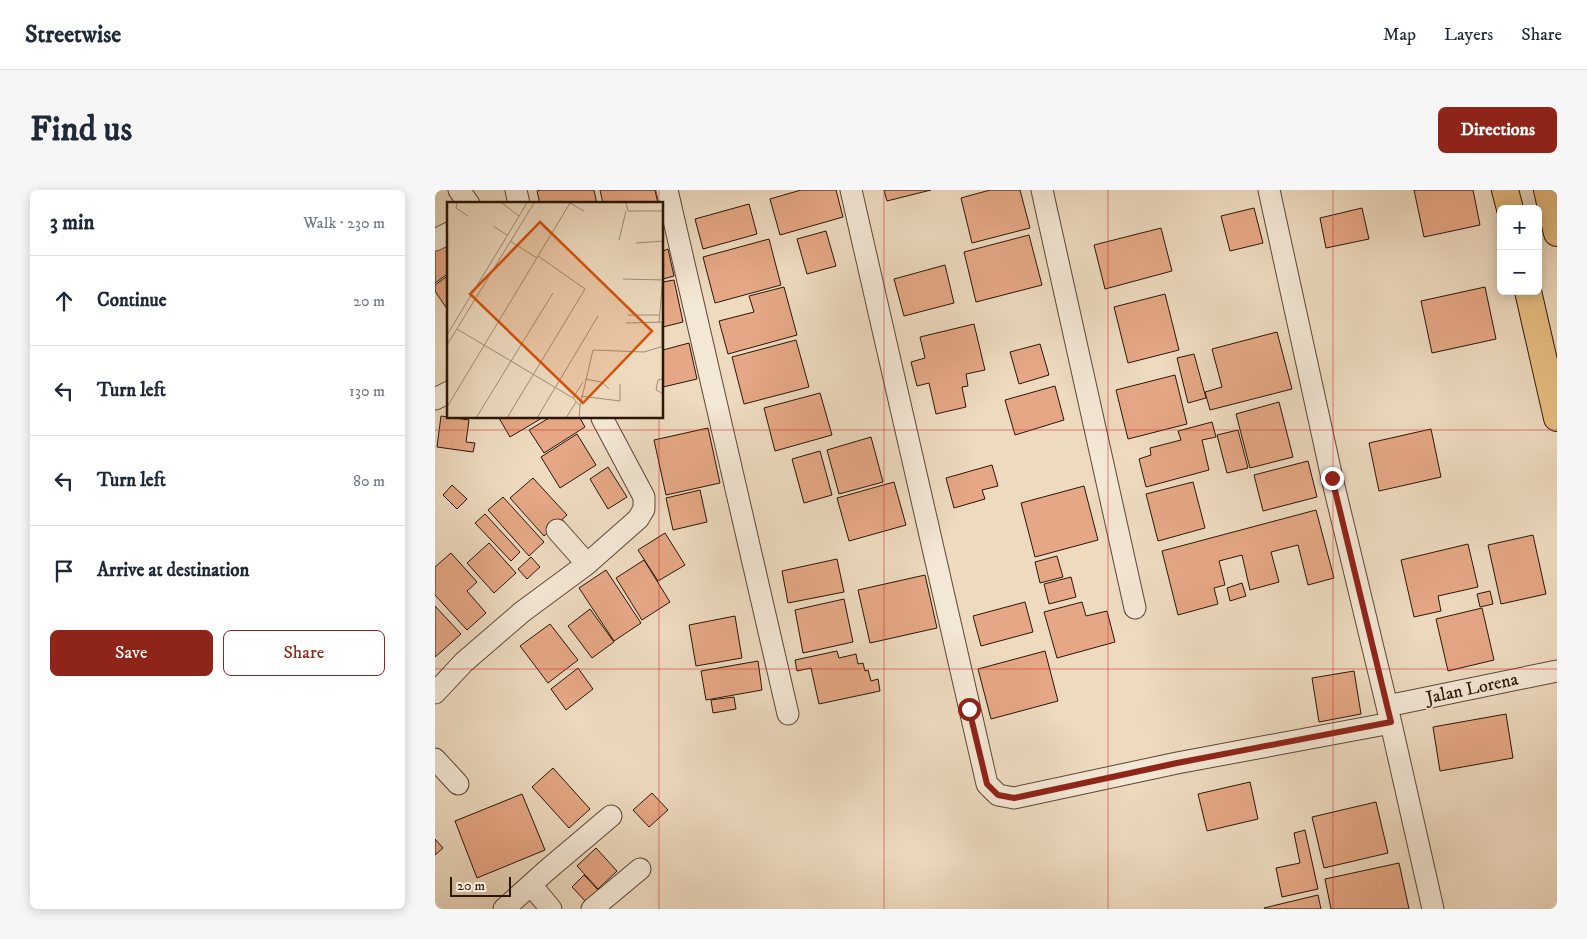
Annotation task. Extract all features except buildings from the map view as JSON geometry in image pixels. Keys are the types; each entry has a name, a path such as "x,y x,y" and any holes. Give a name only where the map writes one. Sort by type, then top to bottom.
{"main road":[{"path":"1505,190 1508,205"},
{"path":"1547,190 1557,233"},
{"path":"1529,295 1557,418"}],"street":[{"path":"459,190 468,202"},
{"path":"667,190 788,714"},
{"name":"Jalan Lorena","path":"851,190 987,784 998,795 1014,798 1177,763 1389,714 1557,671"},
{"path":"1042,190 1135,608"},
{"path":"1269,190 1332,478 1389,714 1433,909"},
{"path":"435,240 447,234"},
{"path":"435,399 447,393"},
{"path":"435,693 464,662 522,612 587,564 638,520 644,509 644,497 602,419"},
{"path":"557,530 587,564"},
{"path":"435,759 458,784"},
{"path":"504,909 611,816"},
{"path":"592,909 639,869"},
{"path":"531,885 551,909"}],"route":[{"path":"969,709 987,784 998,795 1014,798 1177,763 1391,722 1332,478"}]}
